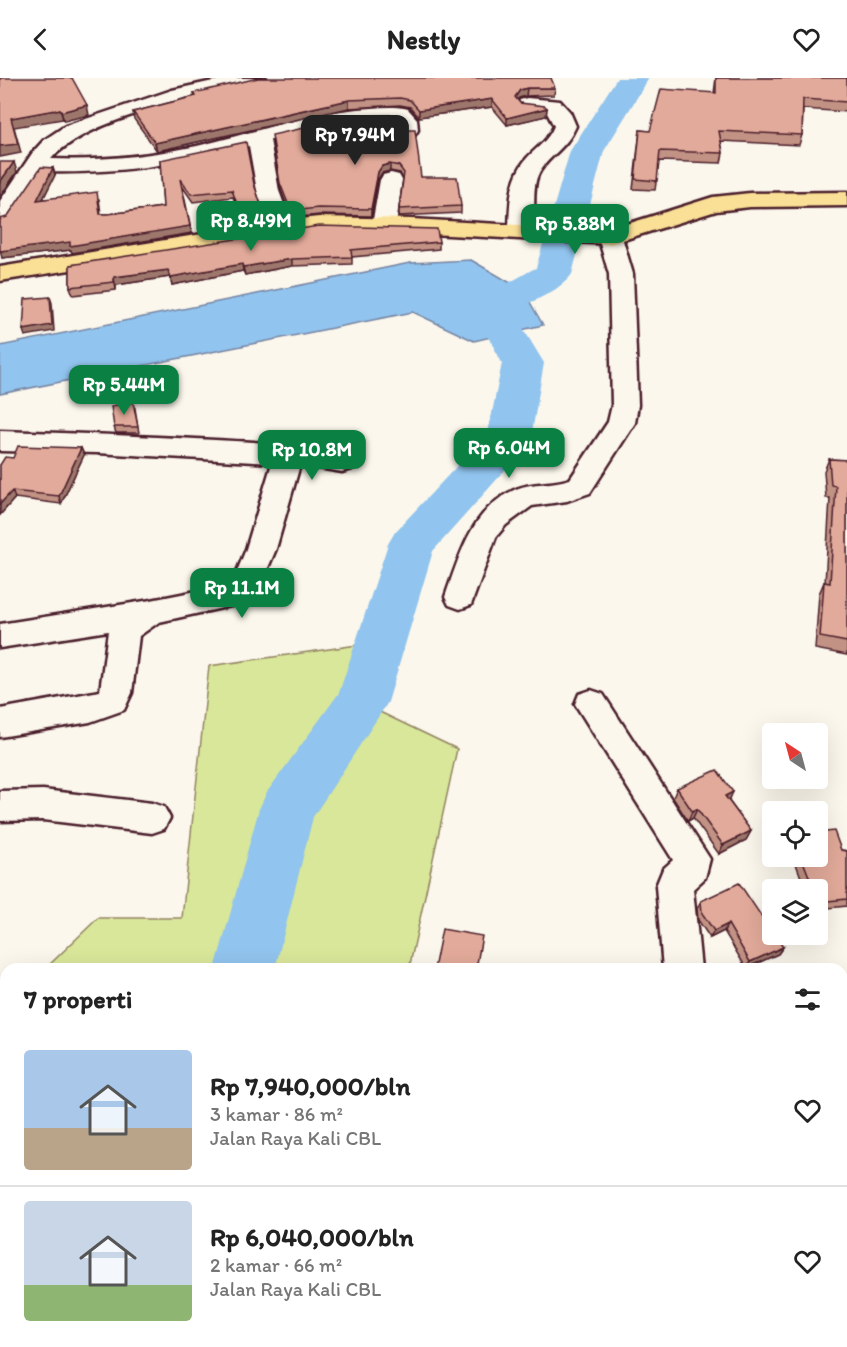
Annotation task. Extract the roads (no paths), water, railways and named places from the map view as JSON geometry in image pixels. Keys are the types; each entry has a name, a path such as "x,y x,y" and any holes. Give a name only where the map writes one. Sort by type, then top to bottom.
{"main road":[{"path":"0,274 280,228 319,224 521,230 607,237 713,204 750,200 847,199"}],"street":[{"path":"0,218 36,163 58,140 111,116 178,94 256,78"},
{"path":"521,230 524,179 531,167 554,148 566,126 561,109 557,106 528,104"},
{"path":"7,164 36,163 95,167 133,164 199,152 328,120 393,112 404,115 407,130"},
{"path":"258,136 268,191 280,228"},
{"path":"384,225 391,180"},
{"path":"460,597 483,533 496,517 525,497 567,491 580,486 621,423 625,405 621,274 607,237"},
{"path":"0,441 97,443 289,454 342,462"},
{"path":"0,636 151,612 235,596 246,591 289,454"},
{"path":"0,723 90,708 112,700 116,693 124,630 151,612"},
{"path":"591,704 692,859 693,866 676,881 674,886 681,963"},
{"path":"0,806 43,805 152,818"}],"water":[{"path":"471,260 523,290 543,325 474,341 413,312 0,394 0,346 410,263"}],"waterway":[{"path":"481,305 505,299 553,274 587,151 633,78"},
{"path":"448,298 481,305"},
{"path":"247,963 287,809 362,702 412,544 509,438 523,363 507,334 481,305"}]}
